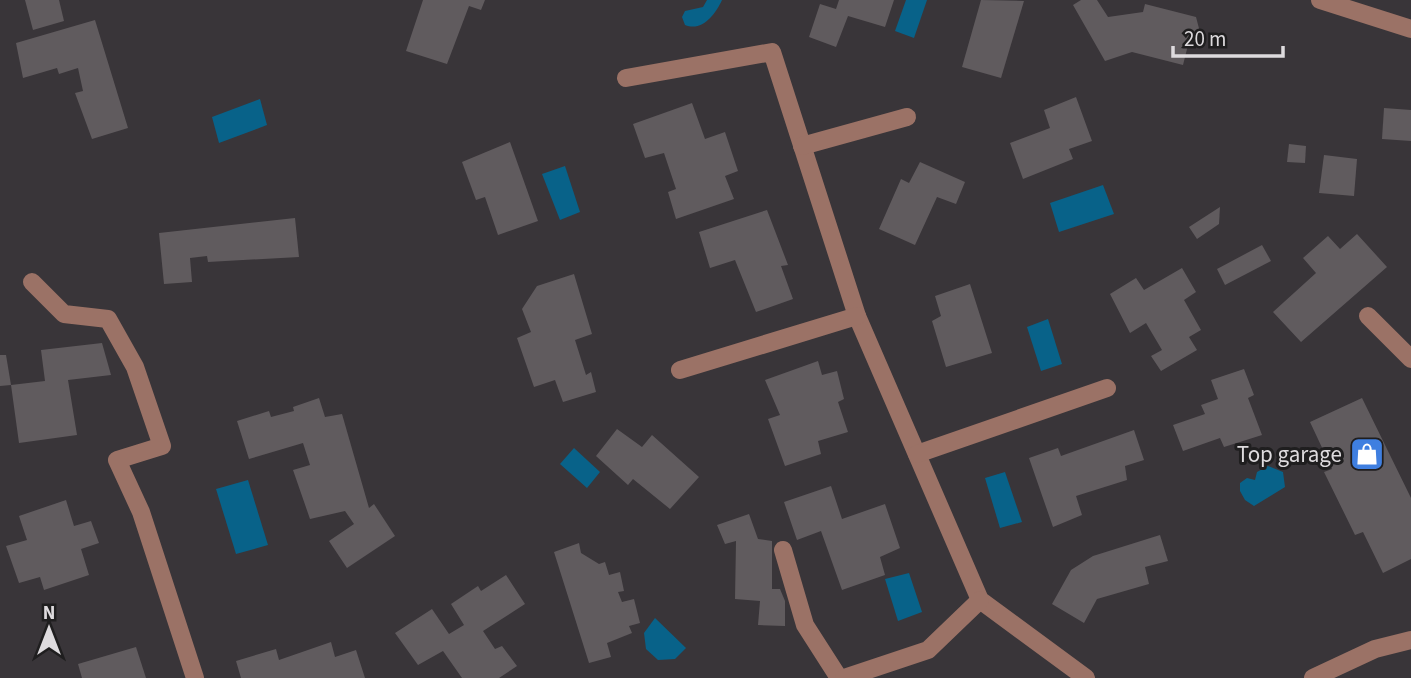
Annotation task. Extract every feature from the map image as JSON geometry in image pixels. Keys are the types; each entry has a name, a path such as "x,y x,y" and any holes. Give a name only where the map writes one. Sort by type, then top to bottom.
{"street":[{"path":"1320,0 1411,29"},
{"path":"626,78 772,52 856,316 980,600 1086,678"},
{"path":"802,146 907,117"},
{"path":"32,282 64,314 108,319 135,367 162,446 117,460 141,512 195,678"},
{"path":"680,370 856,316"},
{"path":"1368,316 1411,359"},
{"path":"917,454 1107,388"},
{"path":"783,550 805,625 839,678"},
{"path":"844,678 928,650 980,600"},
{"path":"1313,678 1375,649 1411,640"}],"water":[{"path":"707,0 722,0 707,21 697,26 685,25 682,17 685,11 703,7"},
{"path":"906,0 927,0 914,38 895,31"},
{"path":"260,99 267,125 219,143 212,117"},
{"path":"565,166 580,212 560,220 542,174"},
{"path":"1103,185 1114,214 1059,232 1050,203"},
{"path":"1048,319 1062,364 1041,371 1027,327"},
{"path":"574,448 600,472 587,488 560,464"},
{"path":"1268,466 1283,472 1285,487 1254,506 1245,500 1240,491 1240,483 1247,478 1255,480 1257,472"},
{"path":"1005,472 1022,522 1000,528 985,478"},
{"path":"248,480 268,545 236,554 216,489"},
{"path":"909,573 922,612 898,621 885,579"},
{"path":"655,618 686,648 675,659 658,660 646,649 644,633"}],"building":[{"path":"25,0 59,0 64,21 33,30"},
{"path":"423,0 485,0 481,10 469,6 447,64 406,51"},
{"path":"839,0 894,0 885,27 848,16 836,47 809,37 820,4 836,9"},
{"path":"981,0 1024,1 1001,78 962,67"},
{"path":"1081,0 1097,0 1108,17 1143,12 1145,4 1196,17 1201,36 1189,41 1183,65 1132,52 1105,61 1073,5"},
{"path":"95,20 128,128 92,139 75,93 83,91 78,68 59,74 57,68 23,78 16,43"},
{"path":"1076,97 1092,141 1069,149 1073,159 1023,179 1010,143 1050,128 1044,110"},
{"path":"692,103 705,139 725,132 738,171 725,176 734,199 676,219 668,192 676,189 664,153 645,158 633,124"},
{"path":"1384,108 1411,110 1411,141 1382,139"},
{"path":"510,142 538,221 498,235 485,197 476,200 462,162"},
{"path":"1289,144 1306,146 1305,163 1287,162"},
{"path":"1324,155 1357,159 1354,196 1319,193"},
{"path":"920,162 965,182 956,204 937,197 915,245 879,229 901,179 909,183"},
{"path":"1220,207 1219,224 1197,239 1189,227"},
{"path":"767,210 788,265 781,266 793,299 756,312 735,260 710,268 699,232"},
{"path":"295,218 299,257 208,262 207,256 190,258 192,282 164,284 159,233"},
{"path":"1357,234 1387,267 1301,342 1273,312 1316,273 1303,258 1328,236 1340,249"},
{"path":"1262,245 1271,261 1225,285 1217,269"},
{"path":"1182,268 1196,292 1184,300 1201,330 1189,337 1197,350 1161,371 1151,356 1162,350 1146,323 1130,333 1110,294 1136,278 1144,290"},
{"path":"574,274 592,334 575,340 586,375 591,372 596,392 563,402 555,380 534,387 517,338 531,332 522,309 537,286"},
{"path":"970,284 992,353 946,367 932,321 941,316 935,296"},
{"path":"102,343 111,375 68,380 77,435 19,443 11,385 45,381 41,350"},
{"path":"0,355 6,355 11,385 0,386"},
{"path":"818,361 822,375 837,371 844,399 838,402 848,432 818,441 821,454 785,466 768,419 780,415 765,380"},
{"path":"1244,369 1254,395 1248,398 1262,435 1224,447 1220,438 1183,451 1173,425 1205,414 1201,405 1218,399 1211,380"},
{"path":"319,398 325,417 342,414 369,508 374,504 395,536 347,568 329,541 354,524 345,511 310,519 293,470 310,465 303,443 249,459 237,421 269,411 271,417 294,411 293,407"},
{"path":"1362,398 1411,498 1411,559 1383,573 1363,532 1355,535 1324,472 1332,469 1310,422"},
{"path":"617,429 642,447 652,435 699,477 670,509 633,479 628,485 596,456"},
{"path":"1134,430 1144,460 1125,466 1127,480 1076,496 1082,515 1053,527 1029,458 1058,448 1061,456"},
{"path":"831,486 842,519 885,504 900,548 880,557 885,575 842,590 821,531 797,540 784,502"},
{"path":"66,500 74,526 91,521 99,543 81,549 89,575 44,590 40,577 19,583 6,546 27,540 19,516"},
{"path":"749,514 758,539 772,541 772,589 780,589 785,601 785,626 758,625 760,601 735,599 736,541 725,544 717,525"},
{"path":"1160,535 1168,561 1145,567 1149,584 1097,599 1084,623 1052,604 1071,570 1093,556"},
{"path":"579,543 581,553 599,564 605,562 609,575 620,572 624,591 618,592 622,602 634,599 640,623 629,626 632,633 607,643 611,657 589,663 554,552"},
{"path":"506,575 525,604 483,631 495,649 502,646 517,666 499,678 462,678 443,651 418,665 395,633 432,609 449,634 464,625 451,604 478,586 481,591"},
{"path":"331,642 335,657 356,650 365,678 241,678 236,661 276,649 279,660"},
{"path":"136,647 146,678 82,678 78,664"}],"place":[{"name":"Top garage","path":"1367,454"}]}
